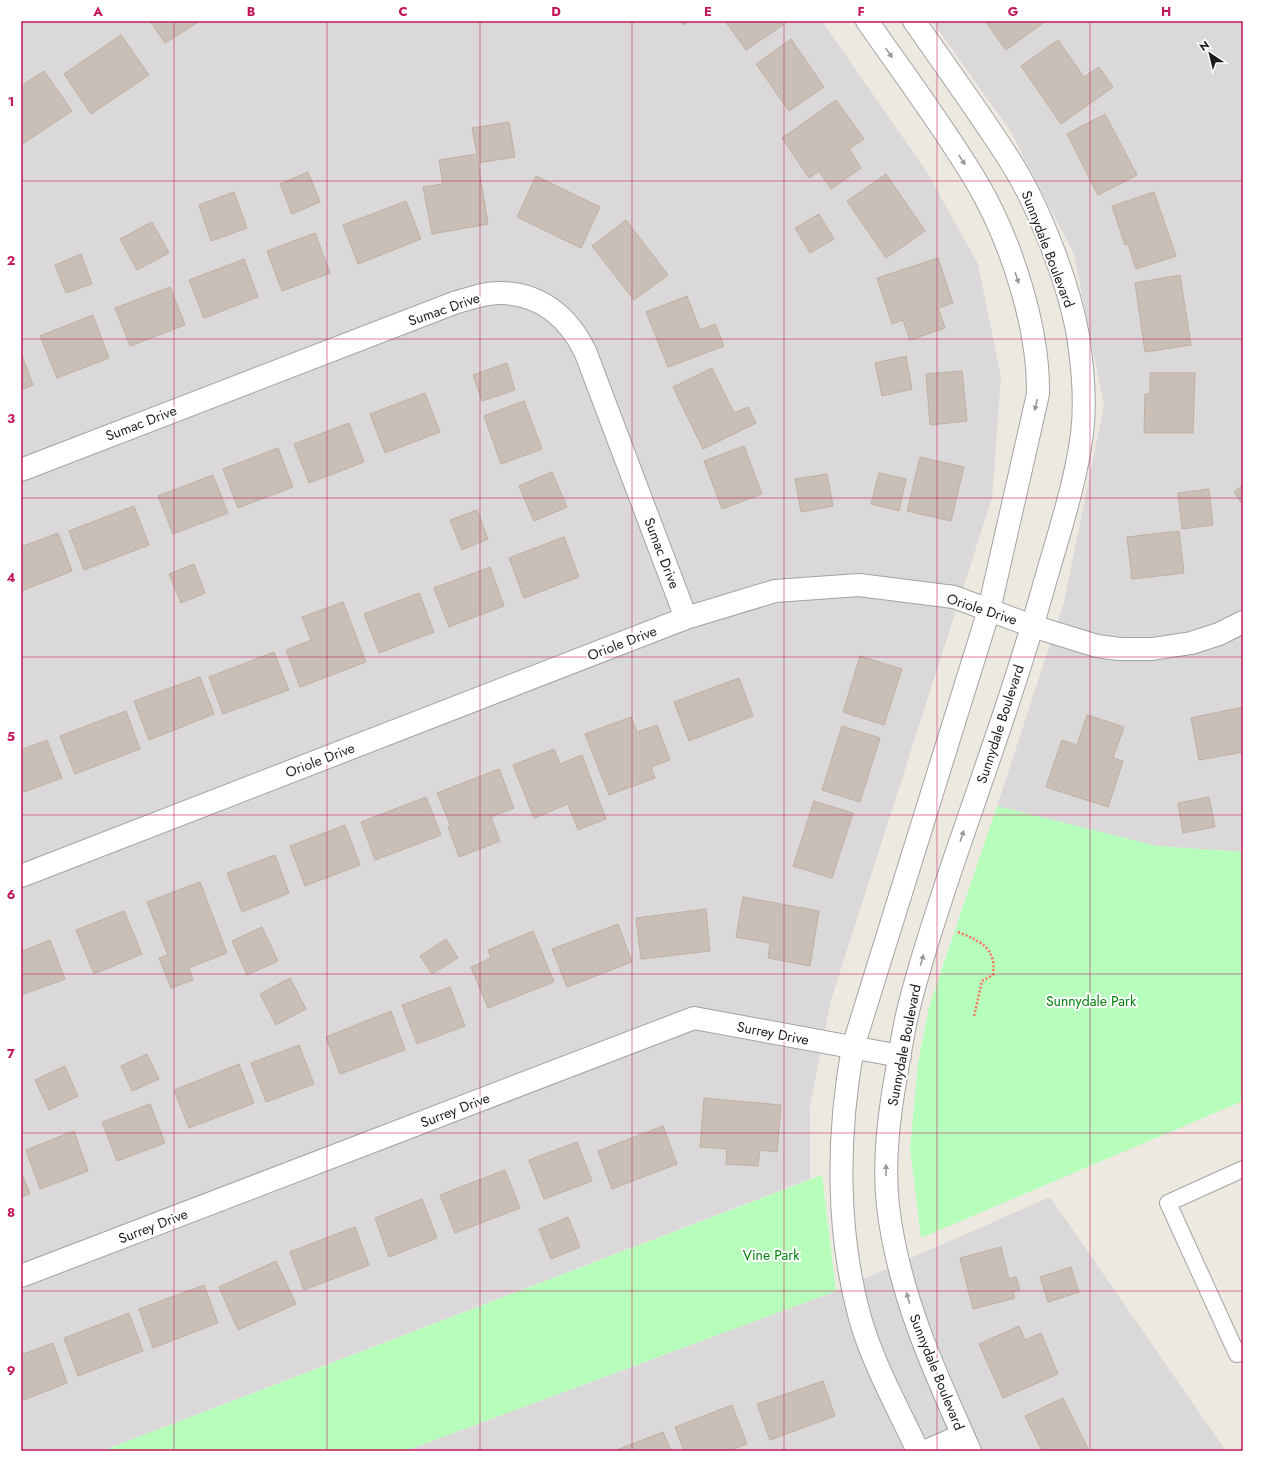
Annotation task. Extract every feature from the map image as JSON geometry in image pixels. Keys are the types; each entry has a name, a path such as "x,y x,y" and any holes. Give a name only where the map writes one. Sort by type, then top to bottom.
{"street":[{"path":"867,21 943,130 976,182 1006,246 1024,298 1034,339 1038,370 1038,394 989,610 853,1047 843,1120 843,1206 847,1250 860,1318 873,1352 918,1451"},
{"name":"Sunnydale Boulevard","path":"914,21 1010,160 1025,187 1058,268 1078,334 1084,402 1082,436 1072,485 1032,626 933,923 909,1005 888,1137 886,1171 891,1228 904,1284 924,1346 966,1443"},
{"name":"Sumac Drive","path":"21,470 454,303 501,293 525,297 542,303 555,312 566,321 579,339 686,618"},
{"name":"Oriole Drive","path":"21,876 686,618 774,591 859,585 954,597 1032,626 1097,646 1130,649 1152,649 1197,642 1219,634 1243,622"},
{"name":"Surrey Drive","path":"21,1276 694,1018 900,1056"},
{"path":"926,1451 966,1443"}],"lane":[{"path":"1243,1169 1168,1203 1237,1354 1243,1351"}],"path":[{"path":"933,923 978,940 993,958 993,976 982,981 974,1016"}],"shaded area":[{"path":"21,21 822,21 927,172 978,264 1001,377 992,498 831,1000 810,1106 810,1179 102,1451 21,1451"},
{"path":"932,21 1243,21 1243,852 1157,846 997,806 1064,602 1104,405 1074,254 1011,132"},
{"path":"1050,1197 1226,1451 405,1451 836,1291"}],"green space":[{"name":"Sunnydale Park","path":"997,806 1157,846 1243,852 1243,1101 921,1238 910,1149 918,1063 929,1007"},
{"name":"Vine Park","path":"822,1175 836,1291 405,1451 102,1451"}],"building":[{"path":"150,21 200,21 165,43"},
{"path":"680,21 689,21 683,25"},
{"path":"725,21 780,21 783,25 746,50"},
{"path":"985,21 1046,21 1006,50"},
{"path":"121,35 149,75 91,114 64,74"},
{"path":"791,39 824,87 789,111 756,64"},
{"path":"1058,40 1084,77 1099,67 1113,87 1061,124 1021,66"},
{"path":"44,71 72,111 21,145 21,86"},
{"path":"836,100 864,139 849,149 861,168 831,189 819,171 809,178 782,138"},
{"path":"1105,114 1137,175 1098,195 1067,134"},
{"path":"509,122 515,157 478,163 488,224 432,234 423,187 443,184 439,160 477,154 472,128"},
{"path":"308,172 320,202 292,214 280,184"},
{"path":"886,174 925,231 886,258 847,201"},
{"path":"536,176 600,207 581,248 517,217"},
{"path":"234,192 247,228 211,241 199,205"},
{"path":"1154,192 1176,256 1136,269 1128,244 1125,245 1112,206"},
{"path":"406,201 421,239 358,264 343,225"},
{"path":"819,214 834,239 810,253 795,228"},
{"path":"626,220 668,275 634,300 592,246"},
{"path":"152,222 169,253 137,270 120,239"},
{"path":"315,233 330,273 282,291 267,251"},
{"path":"81,254 92,284 66,293 55,265"},
{"path":"938,258 953,303 938,308 945,328 910,340 903,320 892,324 877,278"},
{"path":"244,259 258,297 204,318 189,280"},
{"path":"1180,275 1191,345 1145,352 1135,283"},
{"path":"170,287 185,325 130,346 115,308"},
{"path":"687,296 700,330 715,324 724,346 668,367 646,312"},
{"path":"93,315 109,358 57,378 40,336"},
{"path":"21,353 33,385 21,390"},
{"path":"906,356 912,389 882,396 875,363"},
{"path":"507,363 515,390 482,401 473,375"},
{"path":"712,368 734,413 748,407 756,423 703,449 673,387"},
{"path":"962,371 967,421 930,425 926,374"},
{"path":"1150,373 1195,373 1193,433 1144,433 1145,394 1150,394"},
{"path":"425,393 440,432 385,453 370,414"},
{"path":"524,401 542,449 501,464 484,416"},
{"path":"349,423 364,462 309,483 294,444"},
{"path":"744,446 762,494 722,509 704,461"},
{"path":"278,448 293,487 238,508 223,469"},
{"path":"920,457 964,467 951,521 907,511"},
{"path":"552,472 567,507 534,521 519,486"},
{"path":"879,473 906,479 899,511 871,504"},
{"path":"827,474 833,506 801,512 795,479"},
{"path":"213,475 228,513 173,534 158,496"},
{"path":"1243,485 1243,505 1234,492"},
{"path":"1209,489 1213,525 1182,529 1178,493"},
{"path":"134,506 149,545 84,570 69,531"},
{"path":"477,510 488,539 462,550 450,520"},
{"path":"1179,531 1184,573 1132,579 1127,537"},
{"path":"58,533 72,571 21,591 21,547"},
{"path":"564,537 579,577 524,598 509,558"},
{"path":"194,564 205,593 181,603 169,574"},
{"path":"490,567 504,606 449,627 434,588"},
{"path":"419,593 434,632 379,653 364,614"},
{"path":"343,602 366,662 300,687 286,650 311,640 302,617"},
{"path":"274,652 289,690 223,714 209,677"},
{"path":"860,656 902,669 884,725 843,712"},
{"path":"200,677 214,714 149,740 134,701"},
{"path":"739,678 753,716 689,741 674,702"},
{"path":"1243,707 1243,752 1199,760 1191,718"},
{"path":"126,711 140,749 75,774 60,736"},
{"path":"1087,715 1124,727 1113,758 1123,761 1108,807 1046,787 1062,740 1077,745"},
{"path":"631,717 637,732 657,725 670,760 651,767 655,778 609,795 585,734"},
{"path":"842,726 880,738 860,802 822,790"},
{"path":"47,740 62,778 21,793 21,750"},
{"path":"554,749 560,764 582,755 606,819 578,830 568,804 534,818 513,765"},
{"path":"499,769 514,808 491,817 500,841 459,857 448,827 451,827 437,793"},
{"path":"426,797 441,835 375,860 361,822"},
{"path":"1209,797 1215,827 1183,833 1178,803"},
{"path":"814,801 853,813 832,878 793,866"},
{"path":"345,825 360,865 305,886 290,846"},
{"path":"275,855 289,893 242,912 227,873"},
{"path":"200,882 227,953 189,968 193,980 171,988 159,958 168,955 147,902"},
{"path":"743,897 819,911 810,966 768,958 770,943 736,937"},
{"path":"706,909 710,951 641,959 636,918"},
{"path":"124,911 142,954 94,974 76,930"},
{"path":"618,924 632,962 567,987 552,949"},
{"path":"262,927 278,961 247,975 232,941"},
{"path":"533,931 554,982 488,1008 471,967 491,958 488,950"},
{"path":"446,939 458,958 432,974 420,956"},
{"path":"50,940 65,979 21,995 21,952"},
{"path":"290,978 306,1009 276,1025 260,994"},
{"path":"450,987 465,1026 417,1044 402,1005"},
{"path":"391,1011 405,1050 340,1074 326,1037"},
{"path":"299,1045 314,1084 266,1102 251,1063"},
{"path":"147,1054 159,1079 132,1091 121,1066"},
{"path":"239,1064 254,1103 189,1128 174,1090"},
{"path":"65,1066 78,1096 49,1110 35,1080"},
{"path":"704,1098 781,1105 777,1152 760,1150 758,1166 726,1164 727,1149 700,1147"},
{"path":"150,1104 165,1143 117,1161 102,1122"},
{"path":"663,1126 677,1164 612,1189 598,1151"},
{"path":"74,1131 88,1171 40,1189 26,1150"},
{"path":"577,1142 592,1181 544,1199 529,1160"},
{"path":"505,1170 520,1208 455,1233 440,1195"},
{"path":"21,1171 30,1194 21,1197"},
{"path":"422,1199 437,1238 389,1257 375,1218"},
{"path":"568,1217 580,1247 551,1259 539,1229"},
{"path":"355,1227 369,1265 304,1290 290,1252"},
{"path":"1001,1247 1009,1279 1016,1277 1020,1290 1013,1292 1015,1298 973,1309 960,1258"},
{"path":"276,1261 296,1304 238,1330 219,1287"},
{"path":"1071,1267 1079,1292 1048,1302 1040,1277"},
{"path":"204,1285 218,1323 153,1348 139,1309"},
{"path":"129,1313 143,1351 78,1376 64,1338"},
{"path":"1019,1326 1025,1340 1041,1333 1058,1374 1003,1398 979,1344"},
{"path":"53,1343 67,1383 21,1401 21,1355"},
{"path":"823,1381 835,1416 770,1440 757,1404"},
{"path":"1063,1398 1089,1451 1042,1451 1025,1416"},
{"path":"732,1405 747,1444 728,1451 684,1451 675,1427"},
{"path":"663,1432 671,1451 614,1451"}]}
